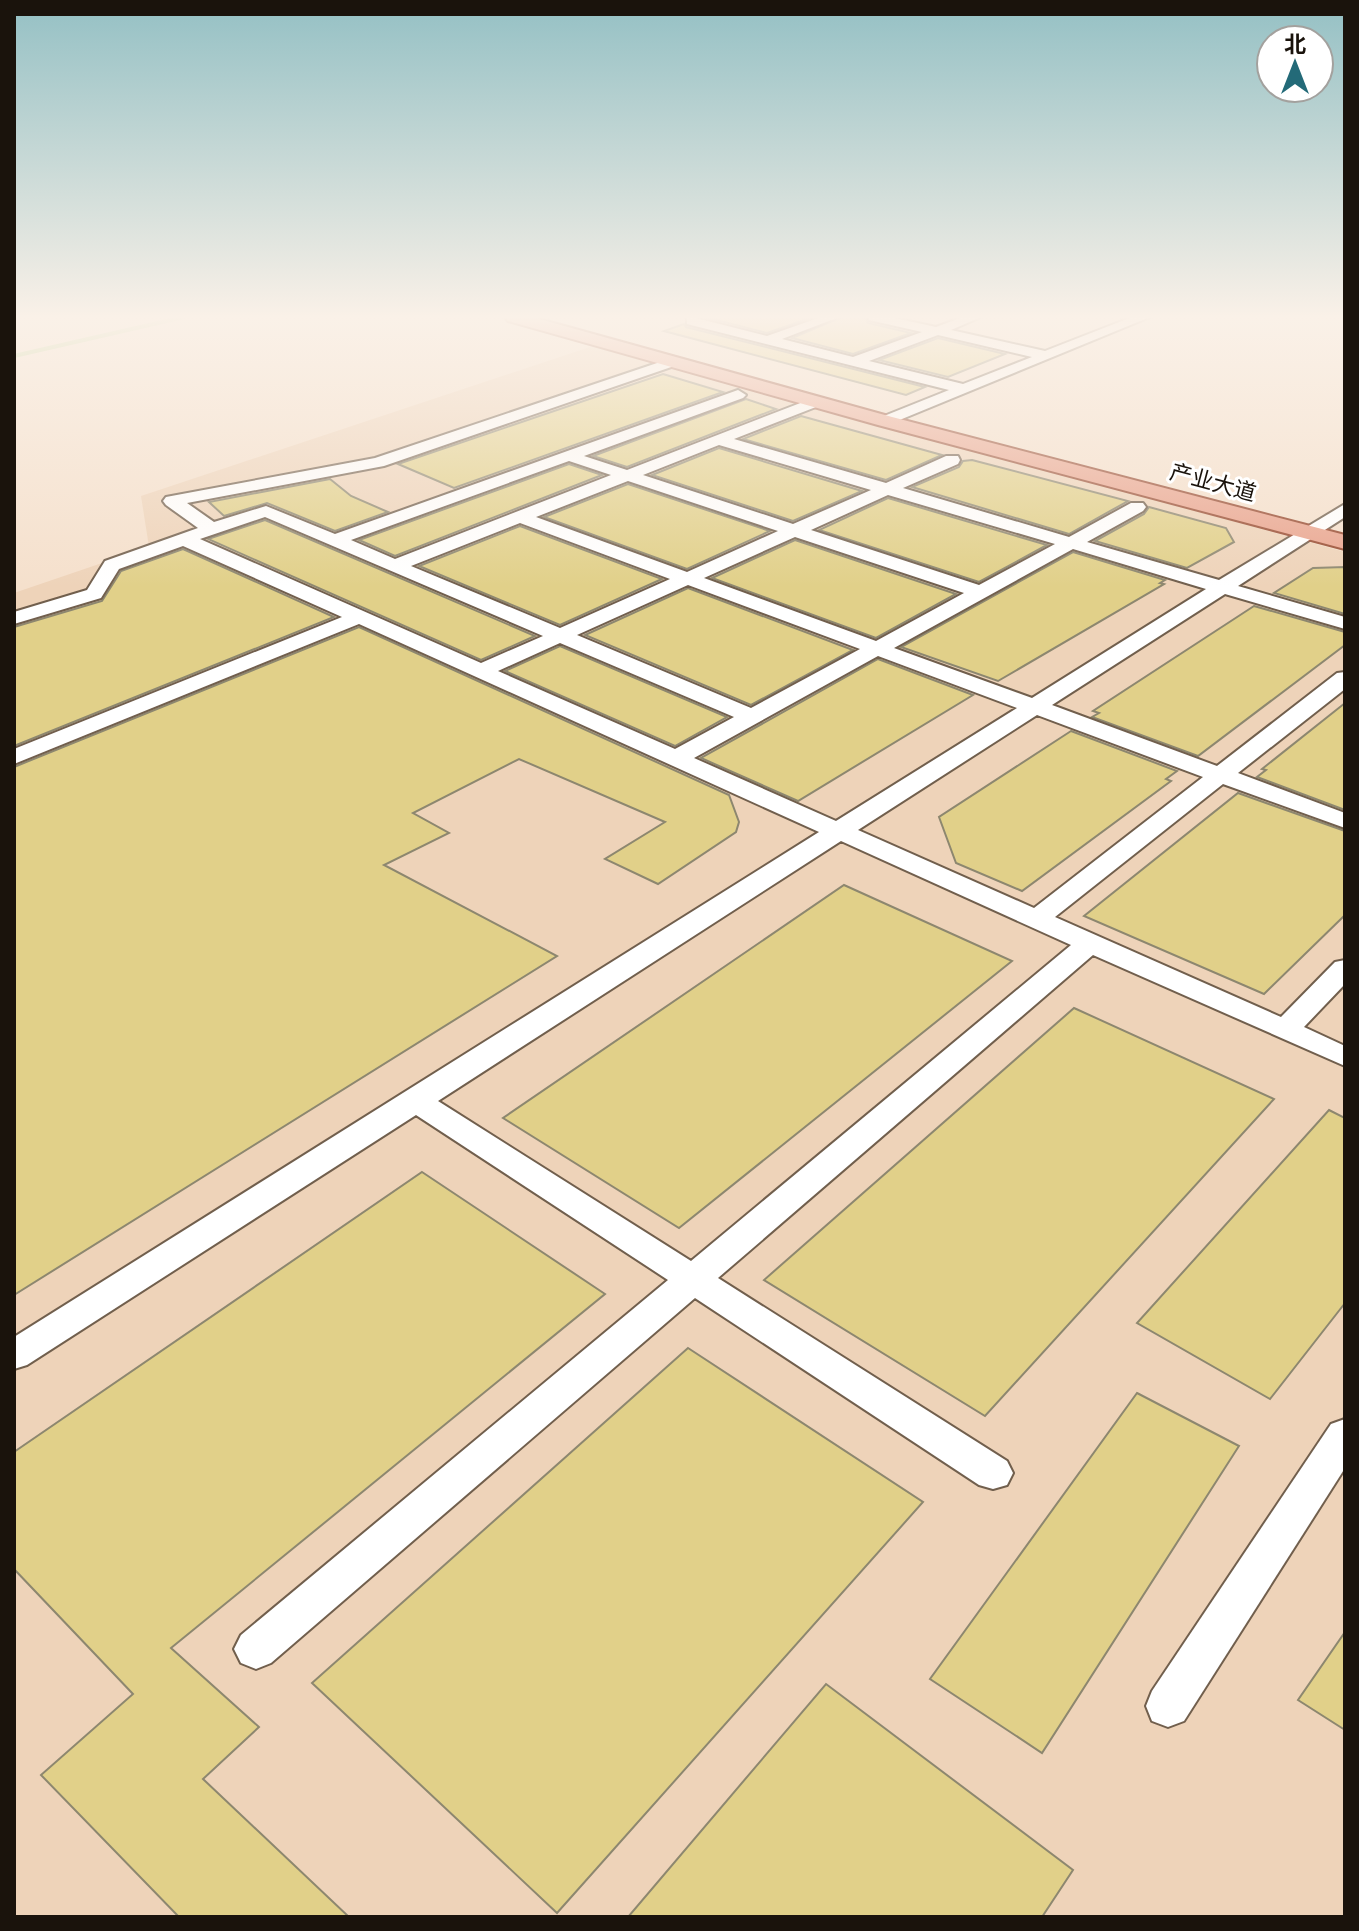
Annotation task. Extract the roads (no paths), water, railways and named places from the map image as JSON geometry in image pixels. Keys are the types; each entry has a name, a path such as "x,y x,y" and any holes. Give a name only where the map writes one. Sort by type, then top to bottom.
{"main road":[{"name":"产业大道","path":"840,407 892,418"},
{"name":"产业大道","path":"855,407 1315,529 1345,542"},
{"name":"产业大道","path":"1315,529 1345,532"}],"street":[{"path":"212,529 172,501 378,462 539,407"},
{"path":"334,540 704,407"},
{"path":"393,566 803,407"},
{"path":"892,418 919,407"},
{"path":"719,440 1345,623"},
{"path":"569,456 980,592"},
{"path":"481,671 952,460"},
{"path":"676,758 1137,507"},
{"path":"14,1355 1345,509"},
{"path":"14,618 94,594 112,565 266,511 752,717"},
{"path":"520,517 1345,821"},
{"path":"184,539 1345,1057"},
{"path":"14,757 359,617"},
{"path":"1036,919 1345,678"},
{"path":"256,1649 1091,943"},
{"path":"1285,1030 1345,968"},
{"path":"415,1100 993,1473"},
{"path":"1168,1706 1345,1435"}]}
